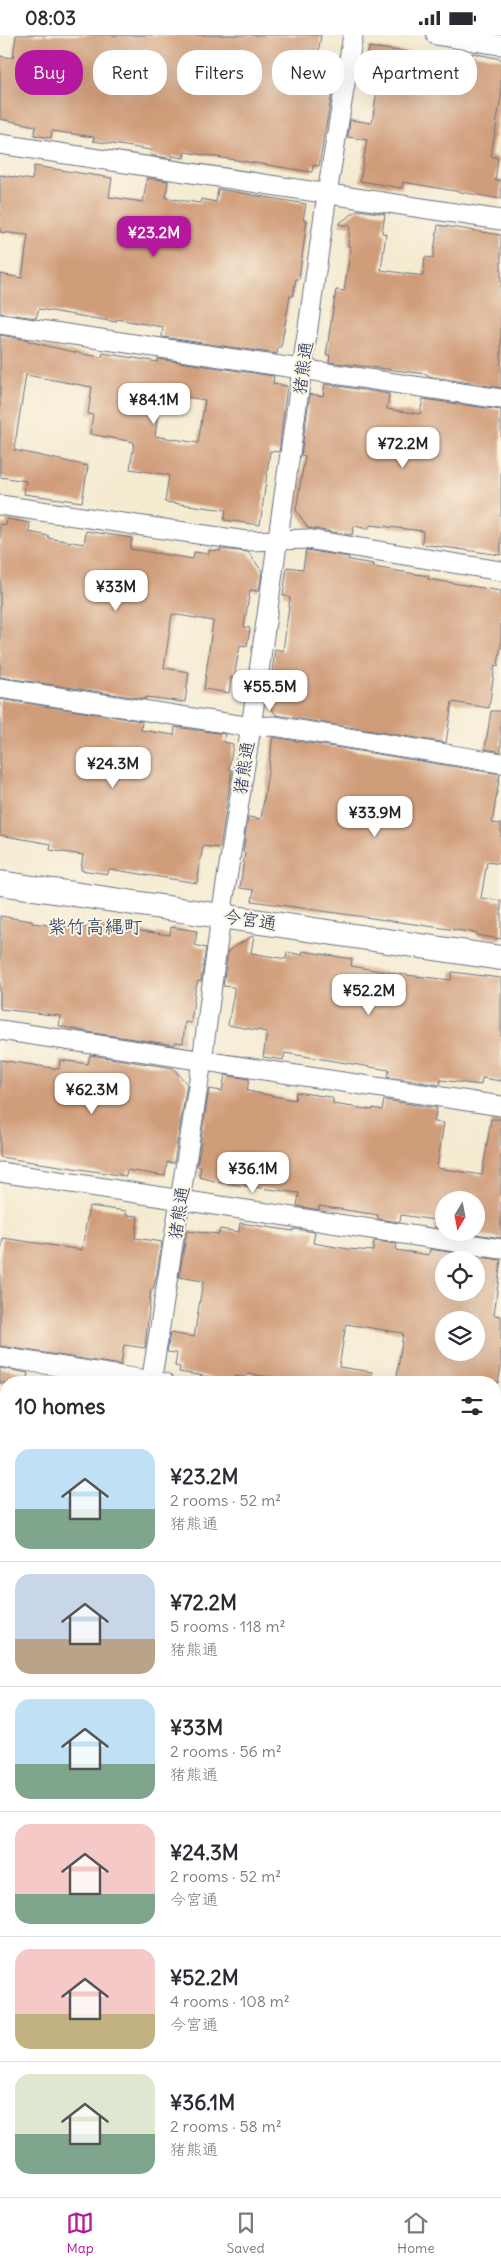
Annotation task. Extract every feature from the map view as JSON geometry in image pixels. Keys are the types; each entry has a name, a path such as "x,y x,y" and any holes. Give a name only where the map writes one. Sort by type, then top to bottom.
{"street":[{"name":"猪熊通","path":"157,1376 221,916 251,727 327,194 353,35"},
{"path":"436,35 501,45"},
{"path":"0,144 501,220"},
{"path":"0,324 501,399"},
{"path":"0,505 237,540 306,539 501,571"},
{"path":"0,688 251,727 274,726 501,763"},
{"name":"今宮通","path":"0,883 501,958"},
{"path":"0,1030 501,1106"},
{"path":"0,1172 501,1249"},
{"path":"0,1357 119,1376"}],"building":[{"path":"16,35 321,35 319,50 272,50 272,95 331,95 319,166 313,165 312,172 185,152 184,158 172,156 172,159 150,155 151,150 93,141 94,137 52,131 51,138 34,135 36,126 0,119 0,56 13,58"},
{"path":"369,47 393,50 368,50"},
{"path":"477,54 501,59 501,97 491,156 498,158 495,180 501,180 501,199 403,182 402,188 360,181 367,140 348,137 350,120 372,123 376,95 477,95"},
{"path":"34,166 112,178 109,197 143,202 147,178 168,181 166,198 200,203 201,199 216,202 218,189 306,204 303,220 307,220 299,279 296,279 293,296 290,296 281,347 278,347 277,354 162,337 163,327 116,319 116,322 39,309 36,318 0,313 0,274 22,278 28,235 0,232 0,175 32,180"},
{"path":"358,210 385,214 382,233 386,234 381,270 423,276 425,257 433,258 438,225 501,235 501,388 427,376 427,374 329,362 330,355 326,355 336,290 344,291 351,246 348,246 350,226 338,224"},
{"path":"0,335 88,355 102,357 103,353 158,362 158,359 274,376 273,384 287,386 279,452 270,451 260,525 224,520 226,510 165,502 169,475 130,469 134,442 90,434 93,415 88,414 92,387 26,375 14,450 88,466 82,502 24,494 26,481 0,477","holes":["161,393 205,400 198,443 155,436"]},
{"path":"325,384 389,394 387,409 420,414 423,399 501,410 501,555 422,544 423,531 370,525 369,529 354,526 352,535 308,528 296,510 305,456 301,455 310,394 323,396"},
{"path":"7,519 30,523 29,532 49,536 48,538 84,544 86,531 132,538 130,549 193,559 194,552 209,554 209,550 220,551 220,549 248,552 262,571 259,591 250,590 244,627 250,628 247,646 240,645 234,678 231,677 229,693 204,689 213,621 172,614 164,668 189,672 185,702 146,697 146,699 0,677 0,524 6,525"},
{"path":"306,550 349,557 348,559 374,564 373,567 428,576 428,579 501,591 501,644 498,666 495,665 489,708 452,702 446,743 276,715 268,703 275,649 283,651 290,598 283,595 287,567 303,569"},
{"path":"0,699 142,721 141,730 174,735 175,727 225,734 223,742 233,744 229,769 232,770 220,848 203,846 197,883 109,869 108,874 81,870 83,855 50,850 51,844 0,835"},
{"path":"491,711 501,711 501,752 485,749"},
{"path":"273,737 500,774 492,823 501,824 501,864 487,862 481,898 501,901 501,939 476,935 477,933 252,901 254,890 240,888 245,852 243,852 248,817 261,819"},
{"path":"0,916 32,921 32,923 82,929 82,927 97,929 97,925 170,935 171,927 197,931 195,945 206,948 201,982 198,981 195,991 191,1023 185,1022 183,1043 175,1042 175,1045 93,1033 59,1026 61,1016 0,1009"},
{"path":"254,935 251,953 286,959 287,952 302,955 303,951 352,959 351,966 397,974 451,980 452,972 501,978 501,1081 482,1078 481,1085 441,1080 440,1085 387,1077 389,1070 285,1053 283,1060 263,1057 267,1032 228,1025 234,987 223,986 228,951"},
{"path":"90,1055 173,1068 187,1084 174,1163 167,1162 165,1176 127,1170 126,1176 0,1157 0,1060 59,1069 60,1060 88,1064"},
{"path":"225,1075 249,1079 247,1091 295,1100 296,1092 330,1097 333,1099 333,1104 373,1110 373,1108 382,1110 384,1100 437,1108 434,1122 444,1123 437,1168 482,1175 491,1119 501,1119 501,1238 485,1236 485,1191 435,1191 435,1220 401,1215 400,1222 378,1219 378,1215 319,1206 319,1210 297,1206 299,1193 222,1183 199,1177 201,1167 197,1166 209,1089 222,1091"},
{"path":"89,1206 126,1211 126,1215 138,1216 135,1238 162,1242 157,1274 153,1290 151,1289 145,1348 124,1345 121,1365 0,1346 0,1257 3,1238 82,1250"},
{"path":"240,1223 293,1231 294,1229 315,1232 313,1243 348,1249 373,1251 374,1241 397,1244 396,1250 429,1255 430,1249 443,1251 435,1251 435,1301 485,1301 485,1258 501,1260 494,1315 501,1316 499,1376 397,1376 403,1333 346,1324 339,1367 372,1372 372,1376 263,1376 248,1374 248,1376 204,1376 179,1372 180,1367 175,1366 177,1353 167,1352 170,1333 194,1337 203,1281 179,1277 187,1231 219,1234 220,1229 239,1232"},
{"path":"0,1368 28,1373 27,1376 0,1376"}],"district":[{"name":"紫竹高縄町","path":"95,926"}]}
